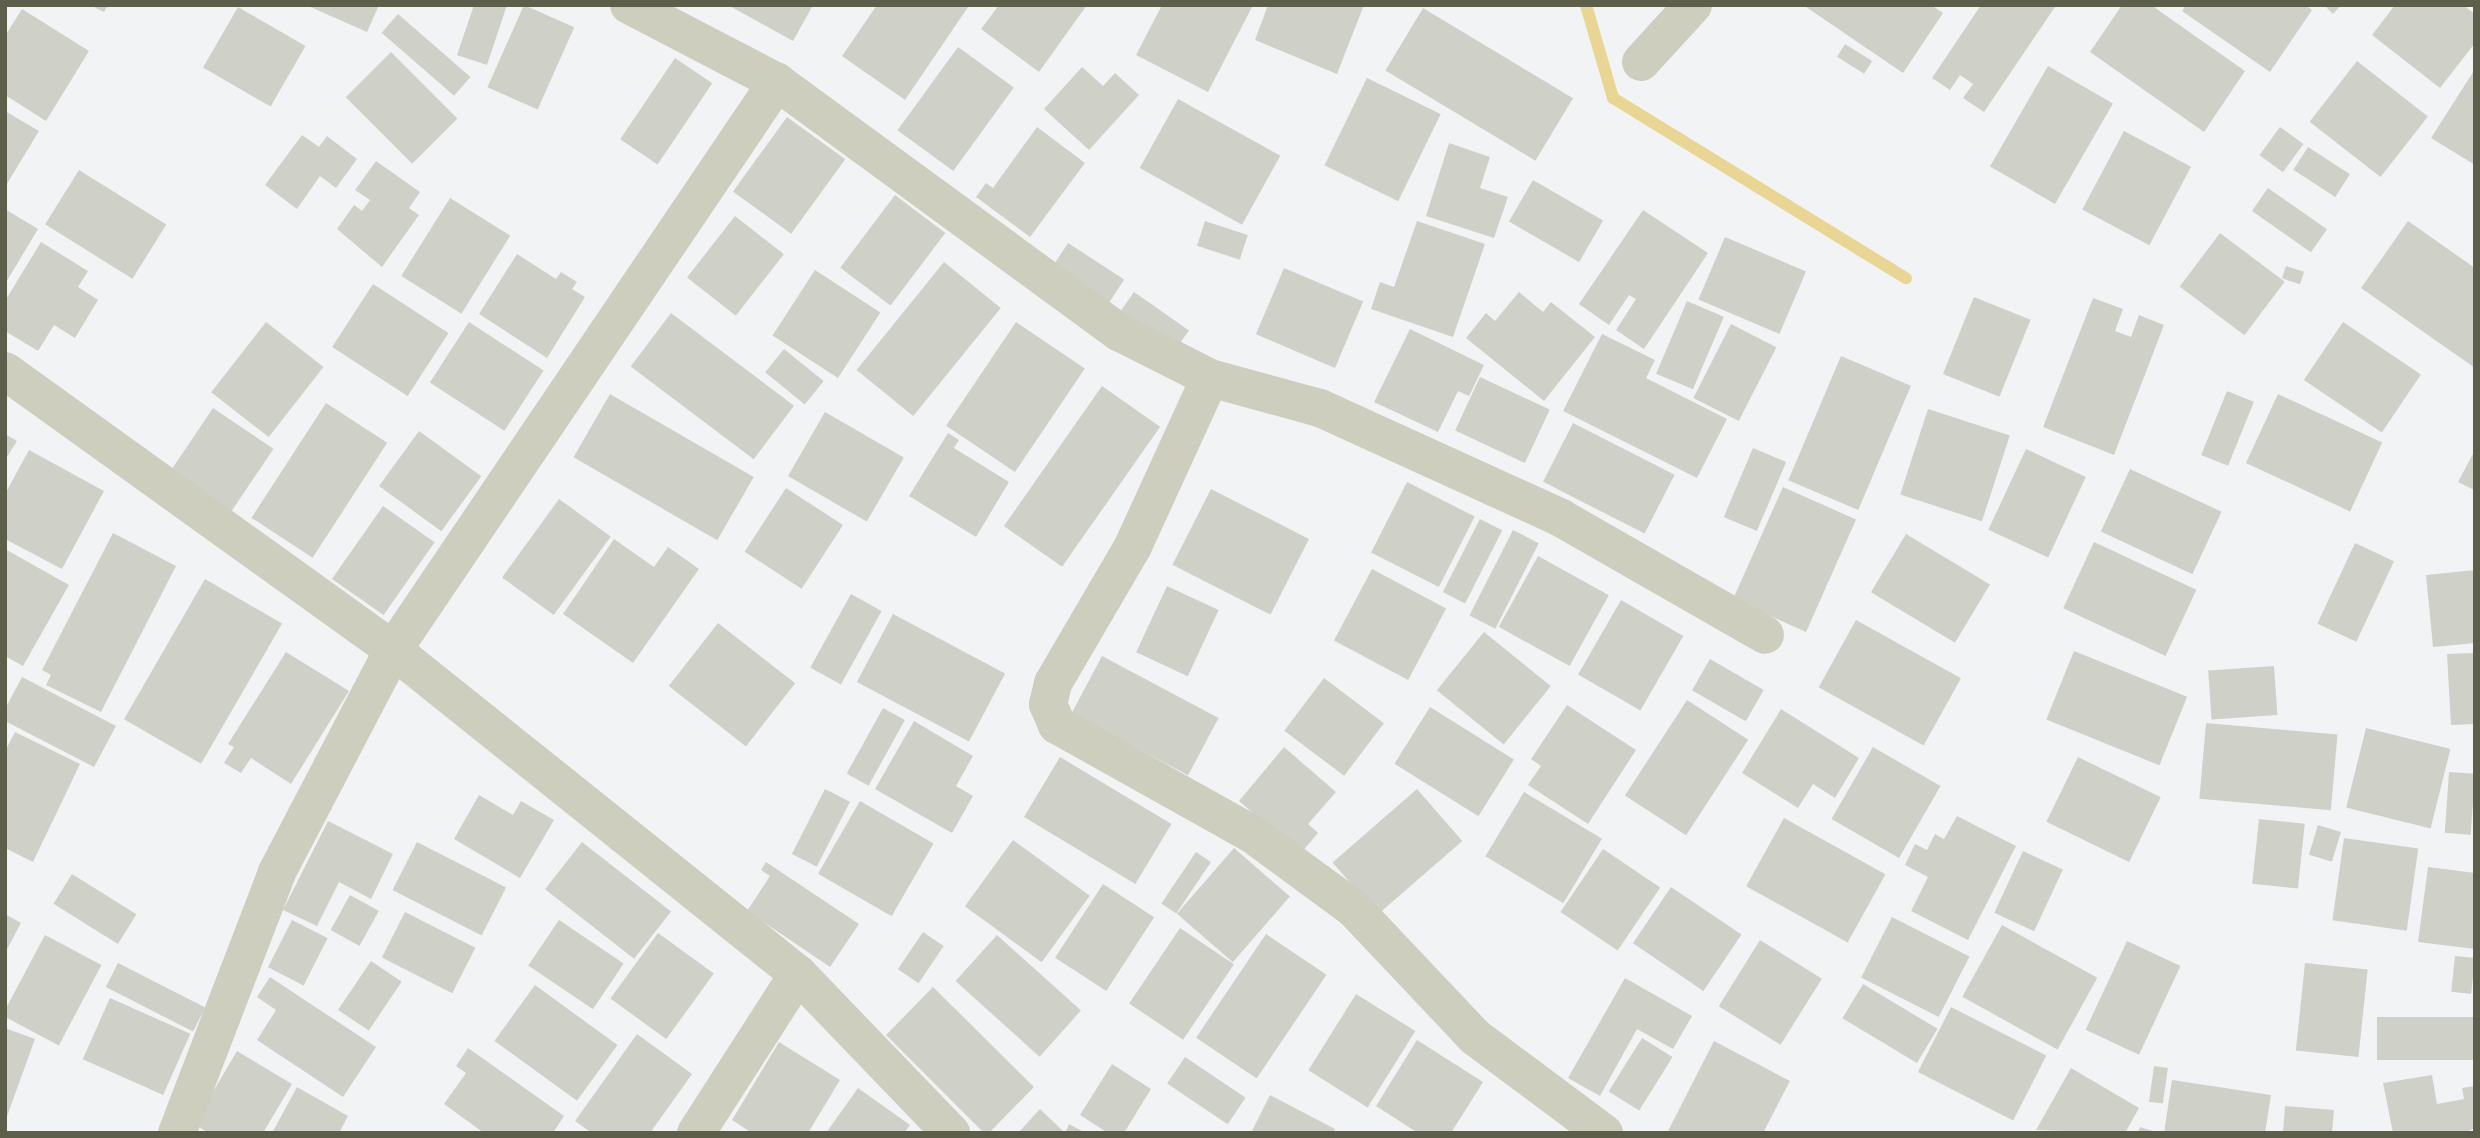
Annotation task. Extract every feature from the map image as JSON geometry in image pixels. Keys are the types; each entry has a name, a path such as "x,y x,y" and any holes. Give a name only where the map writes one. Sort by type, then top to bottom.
{"street":[{"path":"629,5 777,82 1119,332 1210,378 1320,408 1561,517 1765,635"},
{"path":"1642,62 1693,5"},
{"path":"177,1133 277,872 393,650 777,82"},
{"path":"5,371 393,650 798,974 951,1133"},
{"path":"1210,378 1132,548 1053,683 1048,704 1057,725 1252,834 1353,909 1475,1037 1604,1133"},
{"path":"696,1133 798,974"}],"building":[{"path":"90,5 108,5 104,12"},
{"path":"306,5 379,5 367,32"},
{"path":"474,5 507,5 487,65 457,55"},
{"path":"524,5 574,27 538,110 487,87"},
{"path":"728,5 813,5 793,41"},
{"path":"877,5 968,7 905,100 842,56"},
{"path":"999,5 1087,5 1039,72 981,29"},
{"path":"1162,5 1252,7 1208,92 1136,55"},
{"path":"1268,5 1364,5 1337,74 1255,40"},
{"path":"1803,5 1931,5 1943,13 1903,73"},
{"path":"1981,5 2055,7 1984,112 1963,98 1973,84 1960,75 1950,90 1932,78"},
{"path":"2122,5 2151,5 2245,71 2204,132 2090,52"},
{"path":"2186,5 2305,5 2312,10 2270,72 2182,11"},
{"path":"2324,5 2341,5 2333,14"},
{"path":"2395,5 2463,5 2475,14 2475,43 2440,88 2372,35"},
{"path":"238,7 306,46 271,107 203,68"},
{"path":"1423,8 1573,98 1535,161 1385,71"},
{"path":"22,9 89,51 46,121 5,95 5,36"},
{"path":"398,14 470,77 454,96 382,33"},
{"path":"1845,44 1872,61 1864,74 1837,57"},
{"path":"958,47 1014,88 953,171 897,130"},
{"path":"391,52 457,118 412,164 346,97"},
{"path":"675,58 712,83 658,164 620,139"},
{"path":"2357,61 2428,116 2381,177 2310,122"},
{"path":"2048,66 2113,104 2055,204 1990,166"},
{"path":"1082,67 1103,86 1115,73 1139,95 1089,150 1044,109"},
{"path":"2475,69 2475,165 2431,138"},
{"path":"1367,78 1441,114 1398,201 1324,165"},
{"path":"1178,99 1280,156 1242,225 1140,168"},
{"path":"5,111 39,131 5,187"},
{"path":"787,117 845,159 791,234 733,191"},
{"path":"1037,127 1085,163 1030,237 976,197 986,183 993,188"},
{"path":"2280,127 2303,144 2283,172 2259,155"},
{"path":"2124,131 2191,167 2149,245 2082,210"},
{"path":"302,135 319,147 327,136 357,159 336,188 320,176 297,209 265,185"},
{"path":"1449,143 1490,157 1480,188 1508,197 1494,238 1426,216"},
{"path":"2308,147 2350,174 2335,197 2293,170"},
{"path":"376,161 420,192 409,208 419,215 382,267 337,229 354,205 362,211 370,200 355,190"},
{"path":"79,170 166,225 132,279 45,224"},
{"path":"1533,180 1603,220 1579,262 1509,222"},
{"path":"2268,188 2327,229 2311,252 2252,211"},
{"path":"895,195 945,233 891,306 840,268"},
{"path":"450,198 510,236 461,314 401,276"},
{"path":"5,209 38,229 5,284"},
{"path":"1643,210 1708,253 1644,349 1616,330 1636,299 1629,295 1609,325 1579,304"},
{"path":"735,216 784,254 736,316 687,277"},
{"path":"1205,221 1248,235 1240,260 1197,246"},
{"path":"1417,221 1485,244 1453,337 1371,309 1380,282 1394,287"},
{"path":"2408,221 2475,268 2475,368 2361,288"},
{"path":"2220,233 2285,282 2244,335 2180,287"},
{"path":"1725,237 1806,271 1779,334 1698,300"},
{"path":"41,242 88,271 78,287 98,300 75,338 54,325 38,351 5,331 5,301"},
{"path":"1068,243 1124,279 1103,311 1047,275"},
{"path":"517,254 556,279 561,272 577,282 572,289 585,297 547,358 479,314"},
{"path":"944,262 1001,308 913,416 857,370"},
{"path":"2286,266 2304,272 2300,284 2282,278"},
{"path":"1284,268 1363,302 1335,368 1256,334"},
{"path":"815,270 880,312 838,378 773,335"},
{"path":"373,284 448,333 408,396 332,347"},
{"path":"1134,292 1189,330 1171,357 1116,318"},
{"path":"1519,292 1543,312 1551,302 1595,337 1544,401 1466,338 1486,313 1495,321"},
{"path":"1974,297 2031,320 1999,397 1943,374"},
{"path":"2093,298 2123,309 2115,331 2131,337 2139,315 2164,325 2114,455 2043,427"},
{"path":"1687,301 1724,317 1693,389 1656,374"},
{"path":"671,313 794,406 754,459 631,367"},
{"path":"266,322 324,367 269,437 211,392"},
{"path":"469,322 544,370 504,431 430,382"},
{"path":"1016,322 1085,368 1015,472 946,426"},
{"path":"2343,322 2421,375 2382,433 2304,380"},
{"path":"1731,324 1776,347 1739,421 1693,398"},
{"path":"1410,329 1484,365 1469,396 1458,391 1438,432 1374,402"},
{"path":"1602,334 1655,360 1646,378 1727,419 1697,478 1563,411"},
{"path":"784,349 824,381 805,404 765,372"},
{"path":"1841,356 1911,386 1858,510 1788,480"},
{"path":"1480,377 1550,410 1525,463 1455,430"},
{"path":"1102,386 1160,427 1062,567 1004,526"},
{"path":"2227,391 2254,402 2228,466 2201,455"},
{"path":"610,394 754,477 717,540 574,457"},
{"path":"2278,394 2382,443 2350,511 2246,463"},
{"path":"326,403 387,443 313,558 251,518"},
{"path":"213,408 274,449 230,513 169,473"},
{"path":"1928,409 2010,436 1982,521 1900,495"},
{"path":"825,412 904,457 867,522 788,476"},
{"path":"1573,423 1675,475 1645,534 1543,482"},
{"path":"419,431 481,476 441,531 379,486"},
{"path":"948,433 959,440 954,448 1009,482 976,537 909,496"},
{"path":"5,434 17,441 5,460"},
{"path":"1753,448 1786,462 1757,531 1724,517"},
{"path":"2026,449 2086,477 2048,558 1988,530"},
{"path":"29,450 104,491 62,569 5,539 5,494"},
{"path":"2475,450 2475,488 2474,490 2458,482"},
{"path":"2130,469 2222,512 2192,574 2101,532"},
{"path":"1407,482 1475,517 1439,587 1371,552"},
{"path":"1783,487 1856,520 1806,632 1733,599"},
{"path":"786,488 843,525 802,589 745,552"},
{"path":"1211,489 1309,539 1270,615 1172,565"},
{"path":"559,499 611,537 554,615 502,577"},
{"path":"383,506 435,542 384,615 332,579"},
{"path":"1480,519 1502,530 1465,603 1443,592"},
{"path":"1513,530 1539,543 1495,629 1469,616"},
{"path":"113,533 176,566 101,712 46,685 51,675 42,670"},
{"path":"1906,534 1990,584 1955,643 1871,592"},
{"path":"614,539 654,567 668,547 699,569 633,663 563,614"},
{"path":"2094,542 2196,590 2166,656 2063,608"},
{"path":"2355,543 2394,561 2356,642 2317,624"},
{"path":"5,549 69,585 23,666 5,656"},
{"path":"1538,556 1609,595 1570,666 1499,627"},
{"path":"1372,569 1446,608 1408,680 1334,641"},
{"path":"2475,570 2475,643 2433,647 2426,575"},
{"path":"205,579 282,624 201,764 124,719"},
{"path":"1167,586 1219,610 1188,676 1136,652"},
{"path":"851,594 882,611 841,684 810,667"},
{"path":"1621,600 1683,636 1640,710 1578,674"},
{"path":"893,614 1005,674 969,742 857,682"},
{"path":"1856,620 1961,678 1924,746 1819,687"},
{"path":"718,623 795,683 746,746 669,686"},
{"path":"1484,632 1551,686 1504,744 1437,690"},
{"path":"2074,651 2187,697 2159,765 2046,720"},
{"path":"286,652 349,691 291,784 251,758 241,773 224,763 234,747 228,744"},
{"path":"2475,653 2475,724 2451,725 2447,654"},
{"path":"1102,656 1219,718 1188,775 1071,713"},
{"path":"1710,659 1764,690 1746,721 1692,690"},
{"path":"2274,666 2277,715 2212,719 2208,671"},
{"path":"22,677 116,726 94,767 5,721 5,709"},
{"path":"1324,678 1384,723 1344,776 1284,731"},
{"path":"1687,700 1748,740 1686,835 1625,796"},
{"path":"1567,705 1636,750 1588,824 1528,785 1541,766 1531,759"},
{"path":"1430,707 1514,759 1478,816 1394,764"},
{"path":"883,708 905,720 869,786 847,774"},
{"path":"1781,709 1859,758 1835,798 1813,784 1798,808 1742,773"},
{"path":"914,721 973,756 956,786 973,796 952,833 875,789"},
{"path":"2206,723 2337,735 2331,810 2199,799"},
{"path":"2366,728 2450,749 2431,829 2346,808"},
{"path":"15,732 80,764 33,862 5,848 5,751"},
{"path":"1284,747 1336,792 1308,824 1318,833 1300,854 1239,801"},
{"path":"1873,747 1941,786 1899,858 1832,819"},
{"path":"1060,757 1171,824 1135,884 1024,817"},
{"path":"2078,757 2161,797 2129,862 2046,822"},
{"path":"2449,772 2475,774 2471,835 2445,833"},
{"path":"825,789 850,802 817,867 792,854"},
{"path":"1417,789 1462,841 1378,915 1332,862"},
{"path":"1524,792 1602,839 1563,903 1485,856"},
{"path":"479,795 513,815 521,801 554,820 520,878 454,839"},
{"path":"860,801 934,844 892,916 818,874"},
{"path":"1957,816 2016,846 1968,940 1911,911 1928,877 1905,865 1915,844 1927,850 1935,834 1944,839"},
{"path":"1784,818 1885,874 1848,942 1746,886"},
{"path":"2259,819 2305,824 2298,888 2252,884"},
{"path":"328,821 393,854 371,899 339,882 317,926 283,910"},
{"path":"2318,825 2341,832 2332,862 2309,855"},
{"path":"2344,838 2418,848 2407,931 2332,920"},
{"path":"1013,840 1090,896 1042,962 965,906"},
{"path":"417,842 506,887 482,936 392,890"},
{"path":"582,842 671,912 634,959 545,889"},
{"path":"1234,848 1290,897 1233,962 1177,914"},
{"path":"1603,849 1660,888 1618,951 1561,912"},
{"path":"2023,851 2063,870 2034,931 1994,913"},
{"path":"1196,852 1211,862 1176,913 1161,903"},
{"path":"766,862 859,924 830,967 747,911 770,876 761,870"},
{"path":"2428,867 2475,873 2475,949 2418,942"},
{"path":"72,874 136,914 118,944 53,904"},
{"path":"1103,884 1154,917 1106,991 1055,958"},
{"path":"1671,887 1741,935 1703,991 1633,943"},
{"path":"350,895 379,911 359,946 331,930"},
{"path":"405,912 475,948 452,993 382,957"},
{"path":"5,914 21,923 5,953"},
{"path":"1892,917 1970,956 1939,1017 1861,978"},
{"path":"292,920 328,938 304,985 268,967"},
{"path":"559,920 624,964 593,1009 528,966"},
{"path":"2002,925 2097,978 2058,1050 1962,997"},
{"path":"1180,928 1234,964 1183,1040 1129,1003"},
{"path":"923,932 944,946 919,983 898,969"},
{"path":"658,933 714,974 666,1039 610,999"},
{"path":"1266,934 1327,975 1257,1078 1196,1038"},
{"path":"45,935 102,965 59,1045 5,1017 5,1010"},
{"path":"997,935 1081,1011 1039,1057 956,981"},
{"path":"1760,940 1822,979 1781,1045 1719,1006"},
{"path":"2127,941 2180,966 2139,1055 2086,1030"},
{"path":"2455,956 2475,958 2471,994 2451,992"},
{"path":"371,961 402,982 369,1031 338,1010"},
{"path":"118,963 205,1007 193,1032 106,987"},
{"path":"2305,963 2368,970 2358,1057 2296,1051"},
{"path":"270,977 376,1047 343,1097 257,1040 276,1010 257,997"},
{"path":"1625,978 1692,1016 1673,1049 1637,1029 1600,1096 1568,1078"},
{"path":"1863,984 1938,1029 1917,1063 1842,1018"},
{"path":"535,985 618,1045 577,1101 494,1041"},
{"path":"933,987 1034,1087 989,1133 984,1133 886,1035"},
{"path":"1356,994 1415,1031 1368,1107 1308,1070"},
{"path":"110,998 190,1034 163,1095 83,1059"},
{"path":"1951,1007 2046,1056 2013,1121 1918,1072"},
{"path":"2377,1017 2475,1017 2475,1060 2377,1060"},
{"path":"5,1028 35,1039 6,1119 5,1119"},
{"path":"637,1034 692,1074 650,1133 592,1133 575,1121"},
{"path":"1642,1038 1673,1057 1639,1111 1609,1091"},
{"path":"1417,1040 1483,1082 1451,1133 1418,1133 1376,1106"},
{"path":"1714,1041 1790,1081 1763,1133 1667,1133"},
{"path":"779,1042 840,1080 808,1133 752,1133 732,1120"},
{"path":"468,1048 564,1116 553,1133 484,1133 444,1104 466,1073 456,1066"},
{"path":"237,1051 292,1084 263,1133 209,1133 194,1124"},
{"path":"1185,1057 1246,1098 1228,1124 1167,1084"},
{"path":"1112,1064 1151,1089 1124,1133 1108,1133 1080,1115"},
{"path":"2154,1066 2168,1068 2163,1104 2149,1102"},
{"path":"2071,1068 2139,1108 2125,1133 2036,1130"},
{"path":"2432,1075 2437,1104 2464,1099 2462,1088 2475,1086 2475,1128 2465,1133 2393,1133 2383,1083"},
{"path":"2172,1080 2271,1095 2265,1133 2164,1133"},
{"path":"297,1087 348,1116 339,1133 272,1133"},
{"path":"858,1088 910,1125 904,1133 826,1133"},
{"path":"1270,1095 1335,1129 1333,1133 1251,1133"},
{"path":"2285,1106 2334,1110 2332,1133 2283,1133"},
{"path":"1040,1109 1063,1131 1018,1133"},
{"path":"1069,1124 1086,1133 1065,1133"},
{"path":"2140,1127 2156,1132 2156,1133 2138,1133"}],"waterway":[{"path":"1586,5 1613,98 1906,278"}]}
